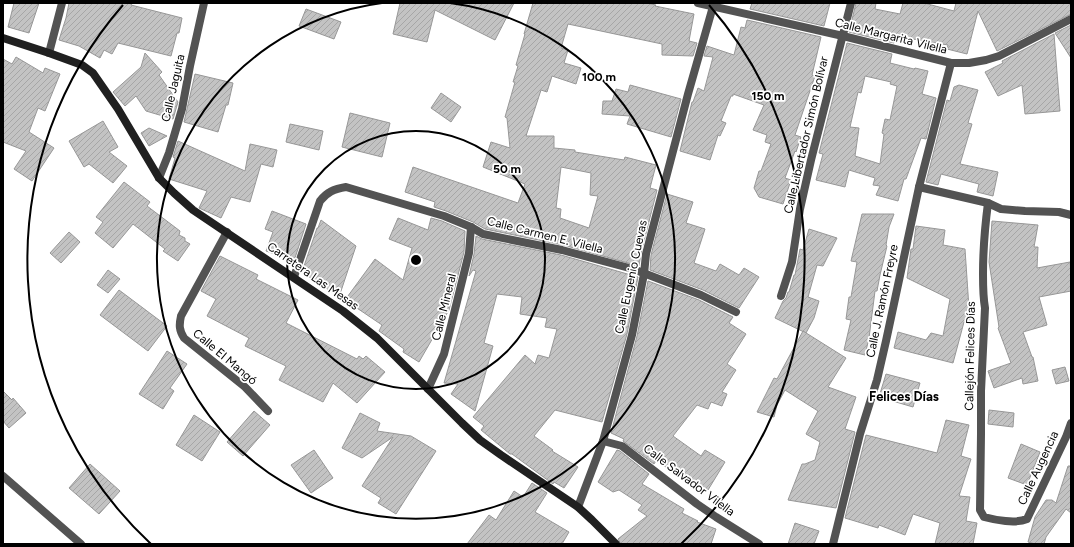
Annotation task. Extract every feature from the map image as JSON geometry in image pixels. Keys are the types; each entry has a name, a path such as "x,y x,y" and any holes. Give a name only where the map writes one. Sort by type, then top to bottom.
{"street":[{"path":"49,53 62,3"},
{"name":"Calle Jaguita","path":"159,178 182,109 204,3"},
{"name":"Calle Margarita Vilella","path":"698,3 714,5 951,63 968,63 1000,56 1071,19"},
{"name":"Calle Libertador Simón Bolívar","path":"781,296 792,262 800,209 810,160 851,3"},
{"name":"Calle Eugenio Cuevas","path":"578,507 603,441 632,335 644,274 646,254 688,94 714,5"},
{"name":"Carretera Las Mesas","path":"3,38 82,65 93,73 118,109 159,178 174,194 193,210 344,311 377,338 480,440 578,507 613,543"},
{"name":"Calle J. Ramón Freyre","path":"833,544 860,434 877,380 919,187 951,63"},
{"name":"Calle Carmen E. Vilella","path":"294,277 320,202 329,192 346,187 444,216 471,227 483,234 562,250 633,269 701,295 736,312"},
{"path":"919,187 988,203 1000,209 1059,212 1071,215"},
{"name":"Callejón Felices Días","path":"980,510 981,391 985,308 983,297 983,257 985,222 988,203"},
{"name":"Calle Mineral","path":"428,389 444,354 469,253 471,227"},
{"name":"Calle El Mangó","path":"227,232 181,316 179,324 180,331 184,338 245,387 268,411"},
{"name":"Calle Augencia","path":"980,510 984,517 992,519 1013,521 1024,521 1027,519 1066,437 1071,423"},
{"name":"Calle Salvador Vilella","path":"603,441 622,446 697,504 759,544"},
{"path":"3,476 82,544"}],"building":[{"path":"14,3 39,3 29,33 8,27"},
{"path":"69,3 132,3 131,5 182,18 179,33 177,33 171,56 118,43 112,54 104,50 100,58 79,46 59,40"},
{"path":"400,3 514,3 495,40 435,10 427,42 393,34"},
{"path":"533,3 646,3 694,14 689,41 697,43 693,56 662,55 662,44 568,24 561,48 568,50 564,63 581,68 576,84 552,76 547,92 541,90 526,136 554,136 554,148 575,150 575,152 624,160 625,157 656,165 650,188 657,190 639,266 563,245 485,229 473,222 434,207 435,202 405,192 413,167 518,203 525,184 483,167 491,142 510,148 507,118 505,117 515,82 513,82 518,66 516,65","holes":["561,167 591,173 590,195 598,196 589,228 560,218 561,209 556,208"]},
{"path":"752,3 830,3 824,26 750,9"},
{"path":"856,3 876,3 875,9 900,14 903,3 924,3 954,11 956,3 1071,3 1071,14 997,51 978,11 967,54 947,49 948,45 895,36 894,43 849,32"},
{"path":"306,9 341,22 334,39 299,26"},
{"path":"747,20 821,37 812,75 815,76 795,135 801,137 785,178 791,180 783,204 759,197 754,188 759,171 761,171 771,144 765,142 767,135 753,130 764,105 733,94 721,121 726,123 720,136 718,135 710,160 680,151 692,102 698,88 704,91 713,57 704,56 707,46 734,55 741,27 745,28"},
{"path":"1071,25 1071,58 1055,33"},
{"path":"1054,34 1060,111 1025,114 1022,85 998,96 985,72 1003,63 1002,61"},
{"path":"847,43 892,54 890,63 928,71 922,94 936,98 926,139 921,138 906,179 904,179 898,201 876,195 880,186 873,185 875,178 849,170 845,187 816,180 823,154 819,153","holes":["865,76 891,82 890,84 897,86 890,120 885,119 882,133 884,134 880,164 855,156 859,128 850,127 858,92 861,93"]},
{"path":"145,53 162,72 159,75 178,102 173,119 146,111 136,96 125,106 113,92 141,67"},
{"path":"16,57 43,73 45,68 60,74 45,111 38,108 29,132 54,148 32,181 14,169 26,151 3,142 3,59 12,64"},
{"path":"195,74 233,83 228,105 226,105 218,132 184,122"},
{"path":"630,85 681,99 671,137 627,124 630,116 602,114 603,101 612,101 616,89 628,92"},
{"path":"959,85 978,90 968,123 972,124 960,164 998,172 993,196 977,192 979,184 941,174 938,185 926,182 947,100 950,101 954,87"},
{"path":"441,93 461,107 451,122 431,108"},
{"path":"350,113 390,123 382,157 342,147"},
{"path":"103,121 118,147 109,152 127,166 113,183 89,164 84,167 69,141"},
{"path":"290,124 323,131 319,150 286,142"},
{"path":"149,128 167,136 149,146 141,133"},
{"path":"178,141 245,171 250,144 277,150 273,167 261,164 250,202 231,197 221,218 199,208 207,191 169,179"},
{"path":"124,182 150,202 147,206 180,231 179,235 185,238 185,241 190,244 178,261 163,251 165,249 133,224 113,248 95,233 103,222 96,217"},
{"path":"667,194 693,202 686,223 705,229 694,263 716,271 720,264 739,275 744,268 759,277 739,308 703,290 650,270 651,255"},
{"path":"272,211 306,224 294,261 266,251 273,232 265,229"},
{"path":"862,214 894,214 889,227 887,246 877,291 875,291 869,338 865,355 844,350 851,320 846,319 849,297 851,297 857,262 851,261"},
{"path":"398,218 428,230 431,218 465,231 464,252 449,310 419,362 403,352 404,349 379,331 382,325 345,300 375,259 403,280 412,248 389,239"},
{"path":"321,220 356,246 339,297 302,272"},
{"path":"992,221 1038,225 1034,247 1038,247 1037,268 1070,262 1071,270 1071,291 1039,297 1047,325 1023,332 1033,357 1038,381 1023,384 1022,378 994,388 988,371 1011,363 998,328 989,262"},
{"path":"916,226 945,230 943,245 965,249 970,323 964,322 953,363 894,348 898,332 926,340 931,333 943,336 950,299 907,278"},
{"path":"809,229 837,238 823,266 817,265 808,297 819,301 814,318 806,333 775,318 789,292 795,275 800,249 803,250"},
{"path":"69,232 80,242 61,263 50,253"},
{"path":"476,236 482,239 561,255 638,277 627,334 602,422 555,410 534,436 553,450 552,451 578,467 564,488 554,482 553,484 510,454 481,430 484,426 473,417 525,355 535,364 538,355 549,358 557,329 545,327 547,318 520,314 522,297 497,294 484,343 493,346 475,411 451,394 458,384 444,383 476,271 473,270 469,276"},
{"path":"220,256 258,275 256,279 298,300 286,323 357,359 359,356 363,359 366,356 385,372 357,403 333,383 323,402 279,380 286,366 245,346 249,338 207,316 216,299 201,291"},
{"path":"108,270 120,279 108,293 97,285"},
{"path":"648,281 699,300 733,317 729,323 746,334 727,364 736,370 722,392 727,394 722,406 711,402 708,409 697,405 673,436 701,456 705,450 725,462 708,490 667,465 666,467 656,461 654,464 623,441 624,439 611,433 637,336"},
{"path":"119,290 167,326 148,351 100,315"},
{"path":"803,331 846,358 828,387 856,397 845,429 855,432 836,508 788,500 802,464 815,460 820,442 806,434 818,411 785,390 777,405 774,417 757,412 774,378 777,379"},
{"path":"167,351 187,364 170,388 174,391 163,409 139,394"},
{"path":"1065,367 1069,381 1056,384 1052,370"},
{"path":"886,374 920,383 913,407 879,397"},
{"path":"3,391 12,400 13,398 26,413 9,428 3,421"},
{"path":"989,410 1014,413 1013,427 988,424"},
{"path":"254,411 270,425 243,456 227,442"},
{"path":"360,413 380,423 377,431 411,436 436,451 396,514 378,503 381,498 362,486 393,437 362,458 342,448"},
{"path":"194,415 220,432 202,461 176,445"},
{"path":"946,420 969,425 961,456 971,459 959,496 970,497 966,521 977,523 973,544 935,544 940,523 913,514 905,535 879,525 878,528 845,518 866,435 937,453"},
{"path":"1021,444 1040,452 1027,485 1008,478"},
{"path":"314,450 333,478 311,493 291,465"},
{"path":"617,450 649,474 642,484 684,509 682,513 698,521 697,522 716,529 711,544 621,544 618,539 647,516 638,510 642,505 619,490 613,492 598,482"},
{"path":"90,464 120,491 99,514 69,488"},
{"path":"1068,466 1071,466 1071,513 1066,509 1046,537 1044,544 1028,542 1035,517 1046,500 1052,500 1056,503"},
{"path":"532,483 547,493 535,512 569,532 562,544 467,544 489,515 496,520 514,491 523,497"},
{"path":"795,523 819,531 814,544 788,544"}],"district":[{"name":"Felices Días","path":"904,396"}]}
